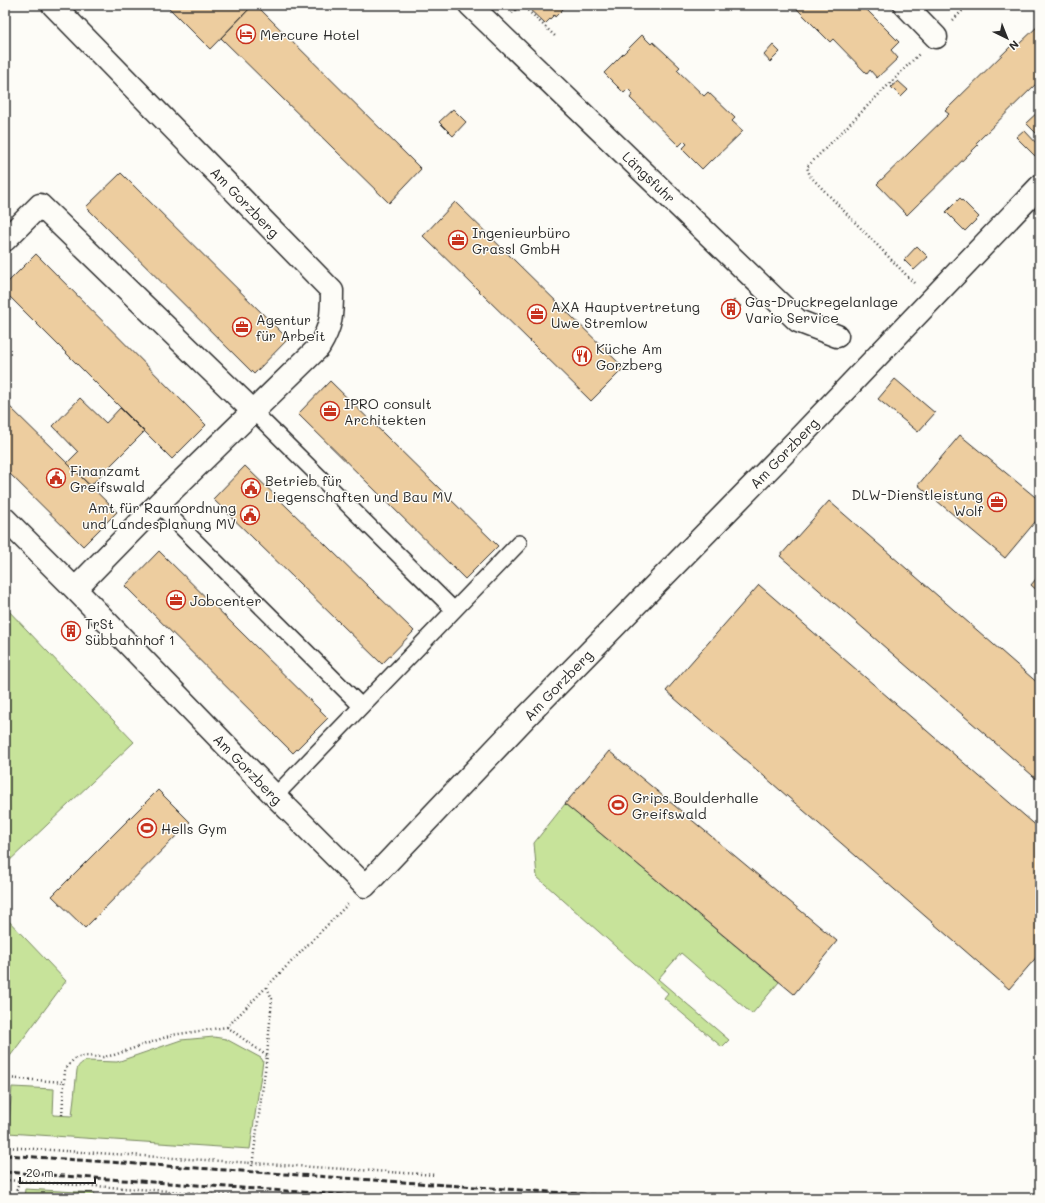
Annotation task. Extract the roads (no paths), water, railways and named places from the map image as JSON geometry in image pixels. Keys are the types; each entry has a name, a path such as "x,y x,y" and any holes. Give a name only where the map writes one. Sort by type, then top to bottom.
{"street":[{"name":"Am Gorzberg","path":"53,5 332,291 332,317 326,334 319,347 158,504 75,589"},
{"name":"Längsfuhr","path":"470,5 798,320 837,336"},
{"path":"905,5 936,37"},
{"name":"Am Gorzberg","path":"5,519 75,589 275,796 365,886 526,718 795,443 1040,186"},
{"path":"5,240 40,205 253,411"}],"lane":[{"path":"253,411 454,610"},
{"path":"158,504 361,706"},
{"path":"275,796 519,543"}],"railway":[{"path":"5,1155 638,1198"},
{"path":"5,1172 389,1198"}],"place":[{"name":"Mercure Hotel","path":"246,34"},
{"name":"Ingenieurbüro Grassl GmbH","path":"458,240"},
{"name":"Gas-Druckregelanlage Vario Service","path":"731,309"},
{"name":"AXA Hauptvertretung Uwe Stremlow","path":"537,314"},
{"name":"Agentur für Arbeit","path":"242,327"},
{"name":"Küche Am Gorzberg","path":"582,356"},
{"name":"IPRO consult Architekten","path":"330,411"},
{"name":"Finanzamt Greifswald","path":"56,478"},
{"name":"Betrieb für Liegenschaften und Bau MV","path":"251,488"},
{"name":"DLW-Dienstleistung Wolf","path":"997,502"},
{"name":"Amt für Raumordnung und Landesplanung MV","path":"250,515"},
{"name":"Jobcenter","path":"176,600"},
{"name":"TrSt Sübbahnhof 1","path":"71,631"},
{"name":"Grips Boulderhalle Greifswald","path":"618,805"},
{"name":"Hells Gym","path":"147,828"}]}
